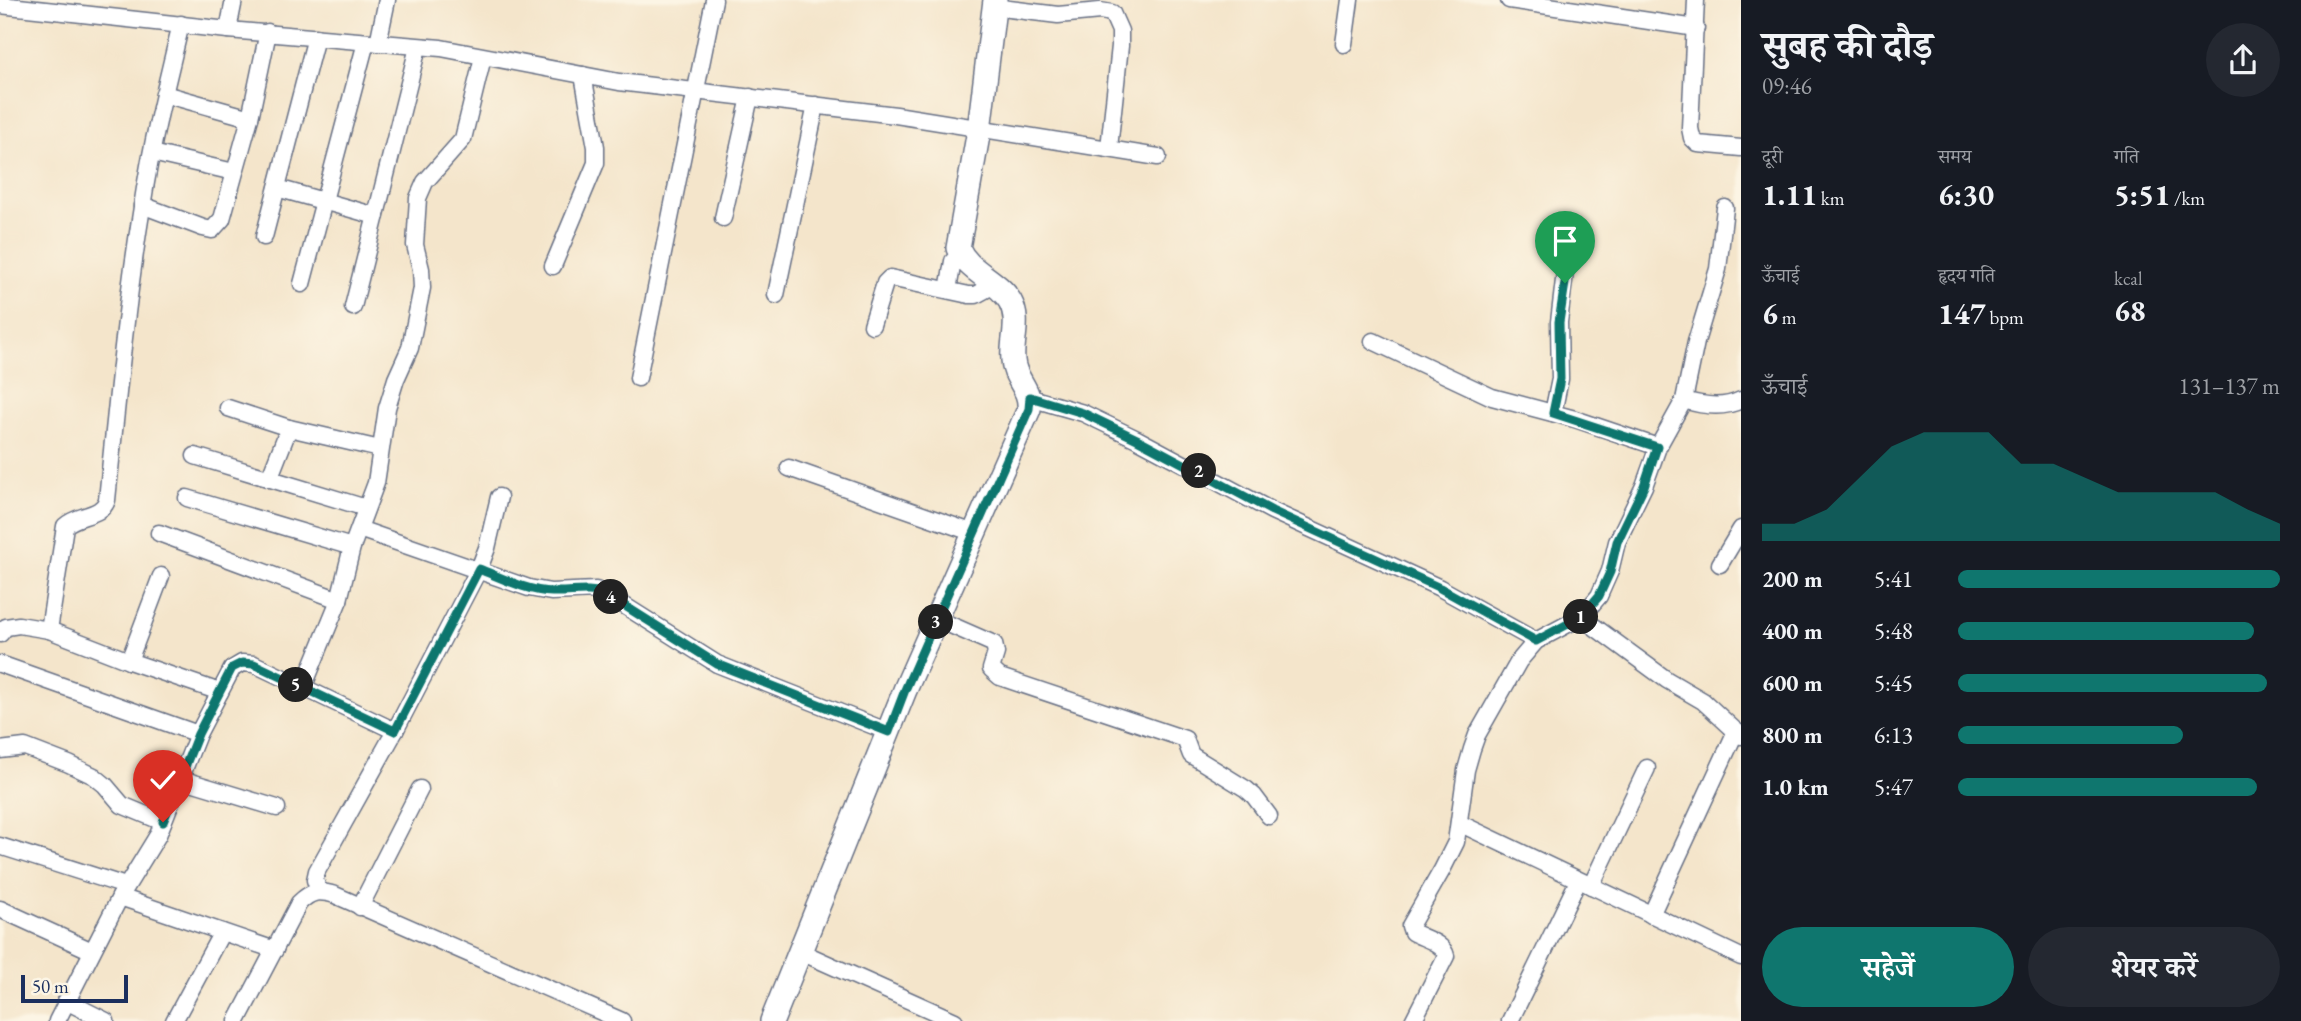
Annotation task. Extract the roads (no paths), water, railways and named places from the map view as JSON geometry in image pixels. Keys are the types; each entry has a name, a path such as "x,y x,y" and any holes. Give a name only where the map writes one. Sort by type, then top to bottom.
{"street":[{"path":"228,30 234,0"},
{"path":"302,284 324,201 387,0"},
{"path":"638,378 713,0"},
{"path":"1344,44 1350,0"},
{"path":"1509,0 1696,28"},
{"path":"1696,0 1690,128 1692,138 1698,144 1741,148"},
{"path":"0,5 30,3 91,7 228,30 441,48 583,75 896,116 1158,157"},
{"path":"963,259 958,248 959,237 979,130 994,3 1066,15 1108,11 1115,17 1120,46 1109,148"},
{"path":"48,631 65,526 105,508 107,500 127,308 142,205 181,24"},
{"path":"142,205 212,230 222,219 250,118 268,32"},
{"path":"264,237 316,37"},
{"path":"353,307 418,47"},
{"path":"303,688 339,600 352,547 376,482 391,394 410,348 422,288 415,245 418,198 425,182 463,139 482,57"},
{"path":"553,266 596,163 597,147 583,75"},
{"path":"164,94 250,118"},
{"path":"723,218 750,97"},
{"path":"776,295 816,106"},
{"path":"152,153 234,172"},
{"path":"277,188 376,216"},
{"path":"1413,1021 1446,956 1445,950 1412,932 1410,926 1456,842 1466,771 1477,735 1519,661 1536,641 1581,617 1599,596 1610,572 1617,542 1644,486 1657,447 1684,400 1696,342 1718,270 1725,208"},
{"path":"1548,247 1563,262 1565,272 1559,322 1560,379 1553,413"},
{"path":"772,1021 905,690 1029,409 1030,397 1014,372 1012,357 1016,319 1010,302 996,284 963,259 957,258 953,261 948,290"},
{"path":"872,325 885,283 890,278 976,295 996,284"},
{"path":"1373,341 1492,397 1553,413 1657,447"},
{"path":"1030,397 1083,413 1137,439 1272,511 1440,588 1536,641"},
{"path":"1684,400 1703,405 1734,404 1741,400"},
{"path":"228,408 289,428 380,449"},
{"path":"269,479 289,428"},
{"path":"195,456 366,508"},
{"path":"789,468 974,533"},
{"path":"319,891 315,880 317,871 395,731 479,569 499,497"},
{"path":"187,498 352,547"},
{"path":"359,529 529,588 551,592 596,590 717,664 889,732"},
{"path":"1720,564 1741,529"},
{"path":"159,533 339,600"},
{"path":"129,662 161,576"},
{"path":"1581,617 1667,680 1703,701 1738,733 1651,915"},
{"path":"937,619 994,644 996,653 991,669 1000,677 1185,739 1191,755 1246,789 1269,816"},
{"path":"0,634 6,627 19,625 48,631 129,662 220,692"},
{"path":"57,1021 123,892 163,822 198,734 232,668 242,663 254,664 395,731"},
{"path":"0,664 198,734"},
{"path":"0,750 25,747 69,764 94,776 130,810 163,822"},
{"path":"1510,1021 1647,768"},
{"path":"181,779 277,808"},
{"path":"360,906 420,789"},
{"path":"1459,822 1741,957"},
{"path":"0,846 275,950"},
{"path":"237,1021 299,903 309,894 319,891 360,906 622,1021"},
{"path":"0,909 92,951"},
{"path":"174,1021 222,932"},
{"path":"800,952 956,1021"},
{"path":"66,1002 106,1021"}]}
